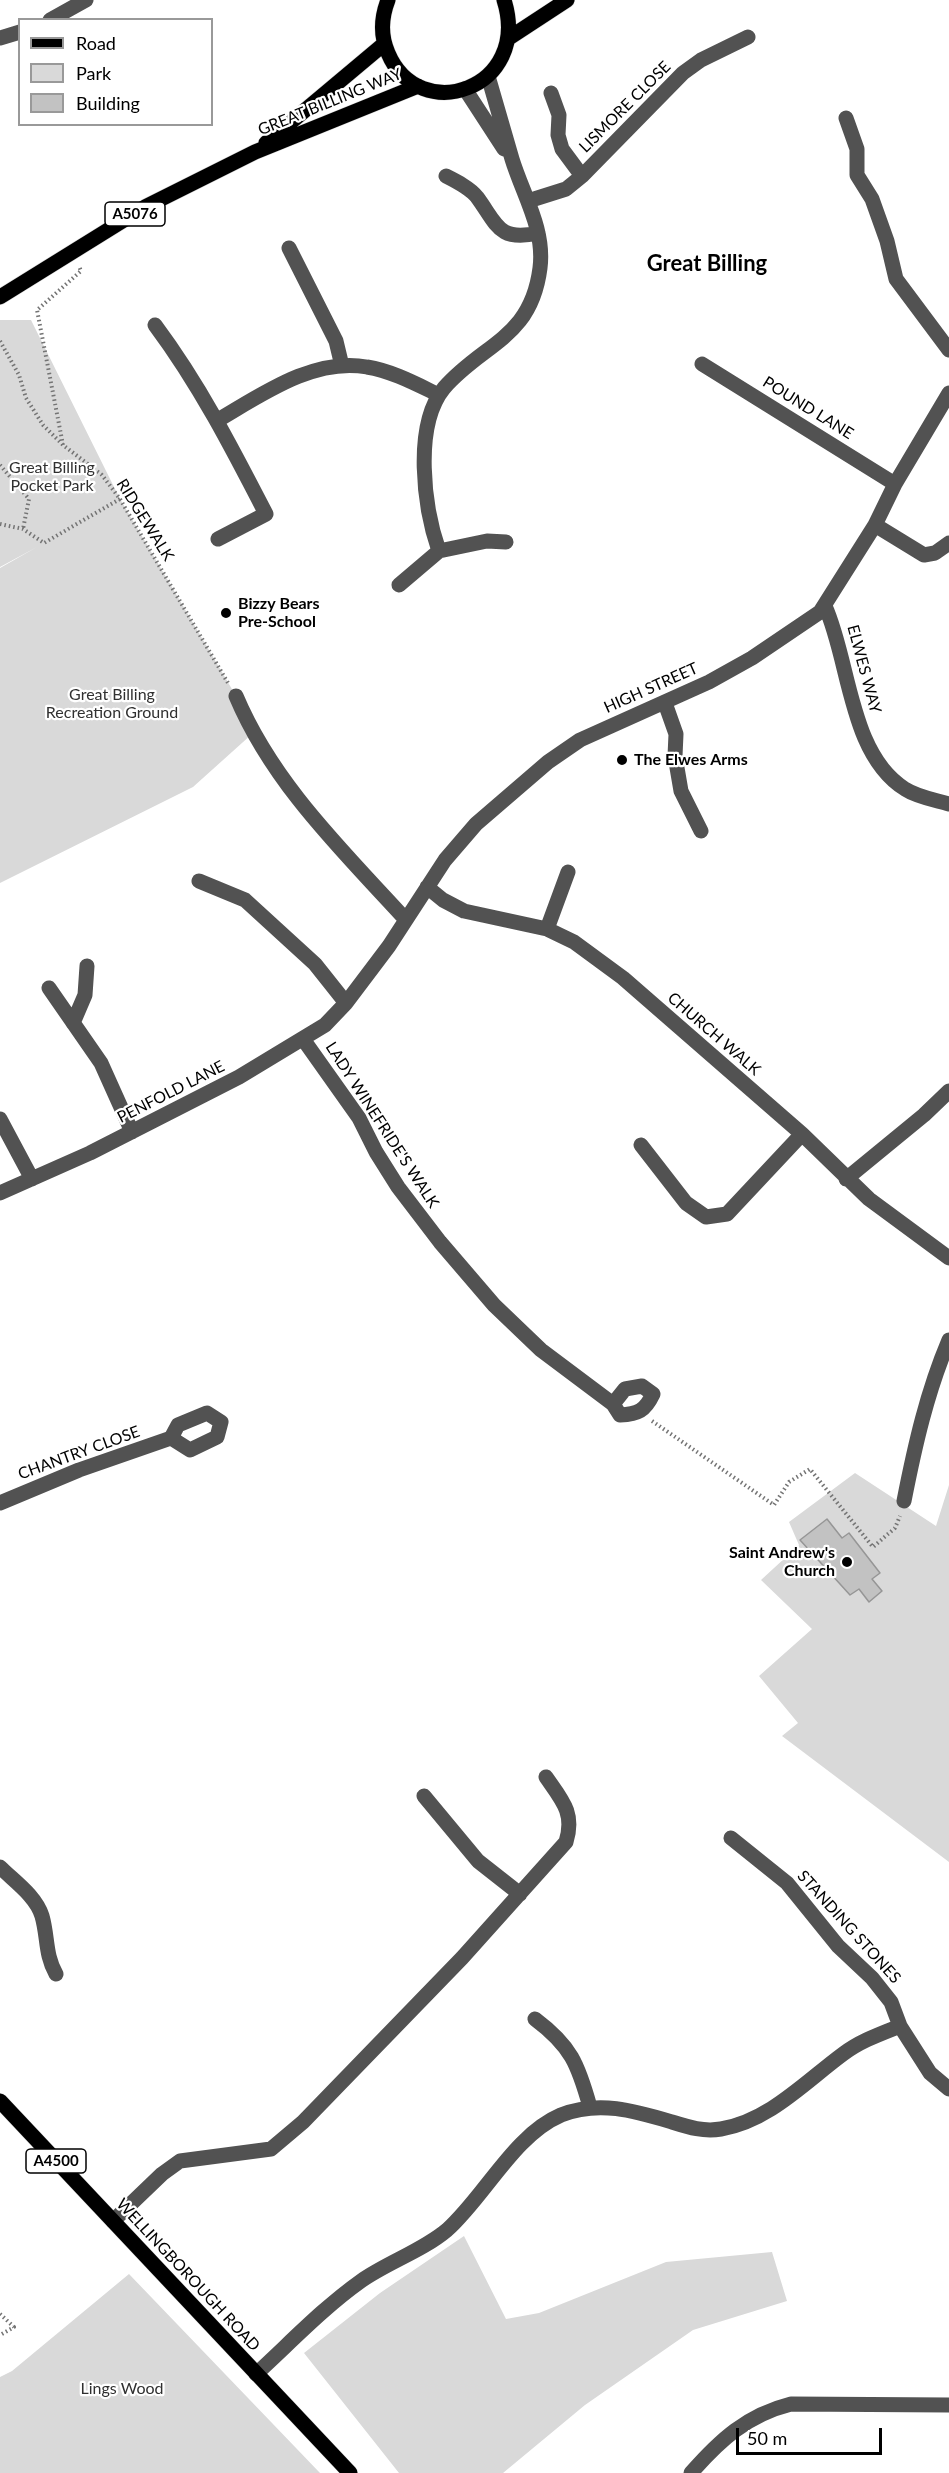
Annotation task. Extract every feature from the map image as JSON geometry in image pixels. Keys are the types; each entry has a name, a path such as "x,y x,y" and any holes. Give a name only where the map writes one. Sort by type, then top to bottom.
{"main road":[{"path":"388,0 381,28 384,44 397,69 418,86 433,91 465,89 489,76 502,59 509,38 510,19 504,0"},
{"path":"509,38 567,0"},
{"name":"GREAT BILLING WAY","path":"255,152 384,44"},
{"name":"GREAT BILLING WAY","path":"0,297 146,207 255,152 418,86"},
{"name":"WELLINGBOROUGH ROAD","path":"0,2101 350,2473"}],"street":[{"path":"54,18 86,0"},
{"path":"0,38 18,33"},
{"name":"LISMORE CLOSE","path":"528,201 566,189 582,176 683,73 701,60 748,37"},
{"path":"439,551 427,508 424,464 430,421 439,395 458,375 509,335 527,311 540,267 538,233 513,161 489,76"},
{"path":"465,89 513,161"},
{"path":"551,93 560,115 558,135 562,149 582,176"},
{"path":"846,118 857,149 858,178 872,199 887,242 896,279 949,350"},
{"path":"446,176 476,196 485,213 510,235 520,237 538,233"},
{"path":"289,248 336,341 342,366"},
{"path":"155,325 186,367 218,420 266,514 218,540"},
{"name":"POUND LANE","path":"702,364 895,484"},
{"path":"218,420 305,374 342,366 366,366 400,377 439,395"},
{"name":"HIGH STREET","path":"346,1003 427,887 476,824 548,762 580,740 665,703 752,658 791,633 825,606 875,525 895,484 949,393"},
{"path":"875,525 924,555 935,553 949,543"},
{"path":"399,585 439,551 487,541 506,542"},
{"name":"ELWES WAY","path":"825,606 836,629 850,699 862,732 884,771 906,790 949,804"},
{"path":"236,696 252,734 309,814 406,920"},
{"path":"665,703 676,734 675,756 681,791 701,831"},
{"path":"547,929 568,872"},
{"path":"199,881 245,900 315,964 346,1003"},
{"name":"CHURCH WALK","path":"427,887 443,900 464,910 547,929 574,942 623,978 802,1134 869,1199 949,1258"},
{"path":"73,1023 85,995 87,966"},
{"path":"49,988 101,1063 132,1132"},
{"name":"PENFOLD LANE","path":"0,1193 132,1132 239,1077 325,1025 346,1003"},
{"name":"LADY WINEFRIDE'S WALK","path":"303,1039 359,1118 376,1152 398,1187 440,1242 494,1305 541,1350 613,1404 620,1415 639,1412"},
{"path":"846,1179 924,1115 949,1091"},
{"path":"0,1119 32,1179"},
{"path":"641,1145 686,1203 706,1217 727,1214 802,1134"},
{"path":"904,1501 916,1436 935,1372 949,1340"},
{"path":"613,1404 626,1389 642,1386 653,1394 647,1408 639,1412"},
{"name":"CHANTRY CLOSE","path":"0,1503 79,1470 171,1438"},
{"path":"112,2222 162,2174 180,2161 271,2149 303,2122 520,1894 566,1842 571,1825 568,1812 546,1777"},
{"path":"424,1796 478,1861 520,1894"},
{"name":"STANDING STONES","path":"731,1838 787,1883 838,1946 872,1978 891,2002 900,2026 930,2073 949,2089"},
{"path":"0,1867 36,1903 42,1917 48,1960 56,1974"},
{"path":"535,2019 559,2037 569,2051 590,2108"},
{"path":"256,2374 345,2293 389,2262 427,2244 445,2231 535,2130 562,2115 590,2108 629,2109 700,2130 737,2126 780,2103 845,2053 866,2040 900,2026"},
{"path":"691,2473 714,2446 742,2423 791,2403 949,2404"}],"path":[{"path":"63,446 37,310 81,271 71,253"},
{"name":"RIDGEWALK","path":"0,340 19,375 26,398 43,425 63,446 102,475 120,499 236,696"},
{"path":"0,355 5,350"},
{"path":"0,465 29,499 23,529"},
{"path":"0,524 23,529 44,543 120,499"},
{"path":"639,1412 774,1505 789,1482 810,1468 873,1547 895,1528 904,1501"},
{"path":"0,2314 14,2327 0,2335"}],"green space":[{"name":"Great Billing Recreation Ground","path":"0,320 31,320 120,499 236,696 252,734 193,787 0,883 0,568 37,547 0,567"},
{"path":"855,1473 936,1526 949,1485 949,1862 782,1736 798,1723 759,1676 812,1629 761,1580 799,1545 789,1522"},
{"path":"464,2236 506,2319 539,2313 666,2262 772,2252 787,2301 693,2330 585,2405 503,2473 399,2473 304,2353 380,2293"},
{"name":"Lings Wood","path":"129,2274 320,2473 0,2473 0,2377 12,2371"}],"building":[{"name":"Saint Andrew's Church","path":"827,1519 842,1538 849,1533 880,1573 872,1579 882,1591 869,1602 859,1589 850,1595 800,1540"}],"place":[{"name":"Bizzy Bears Pre-School","path":"226,613"},
{"name":"The Elwes Arms","path":"622,760"},
{"name":"Saint Andrew's Church","path":"847,1562"}],"district":[{"name":"Great Billing","path":"707,264"}],"park label":[{"name":"Great Billing Pocket Park","path":"52,477"}]}
